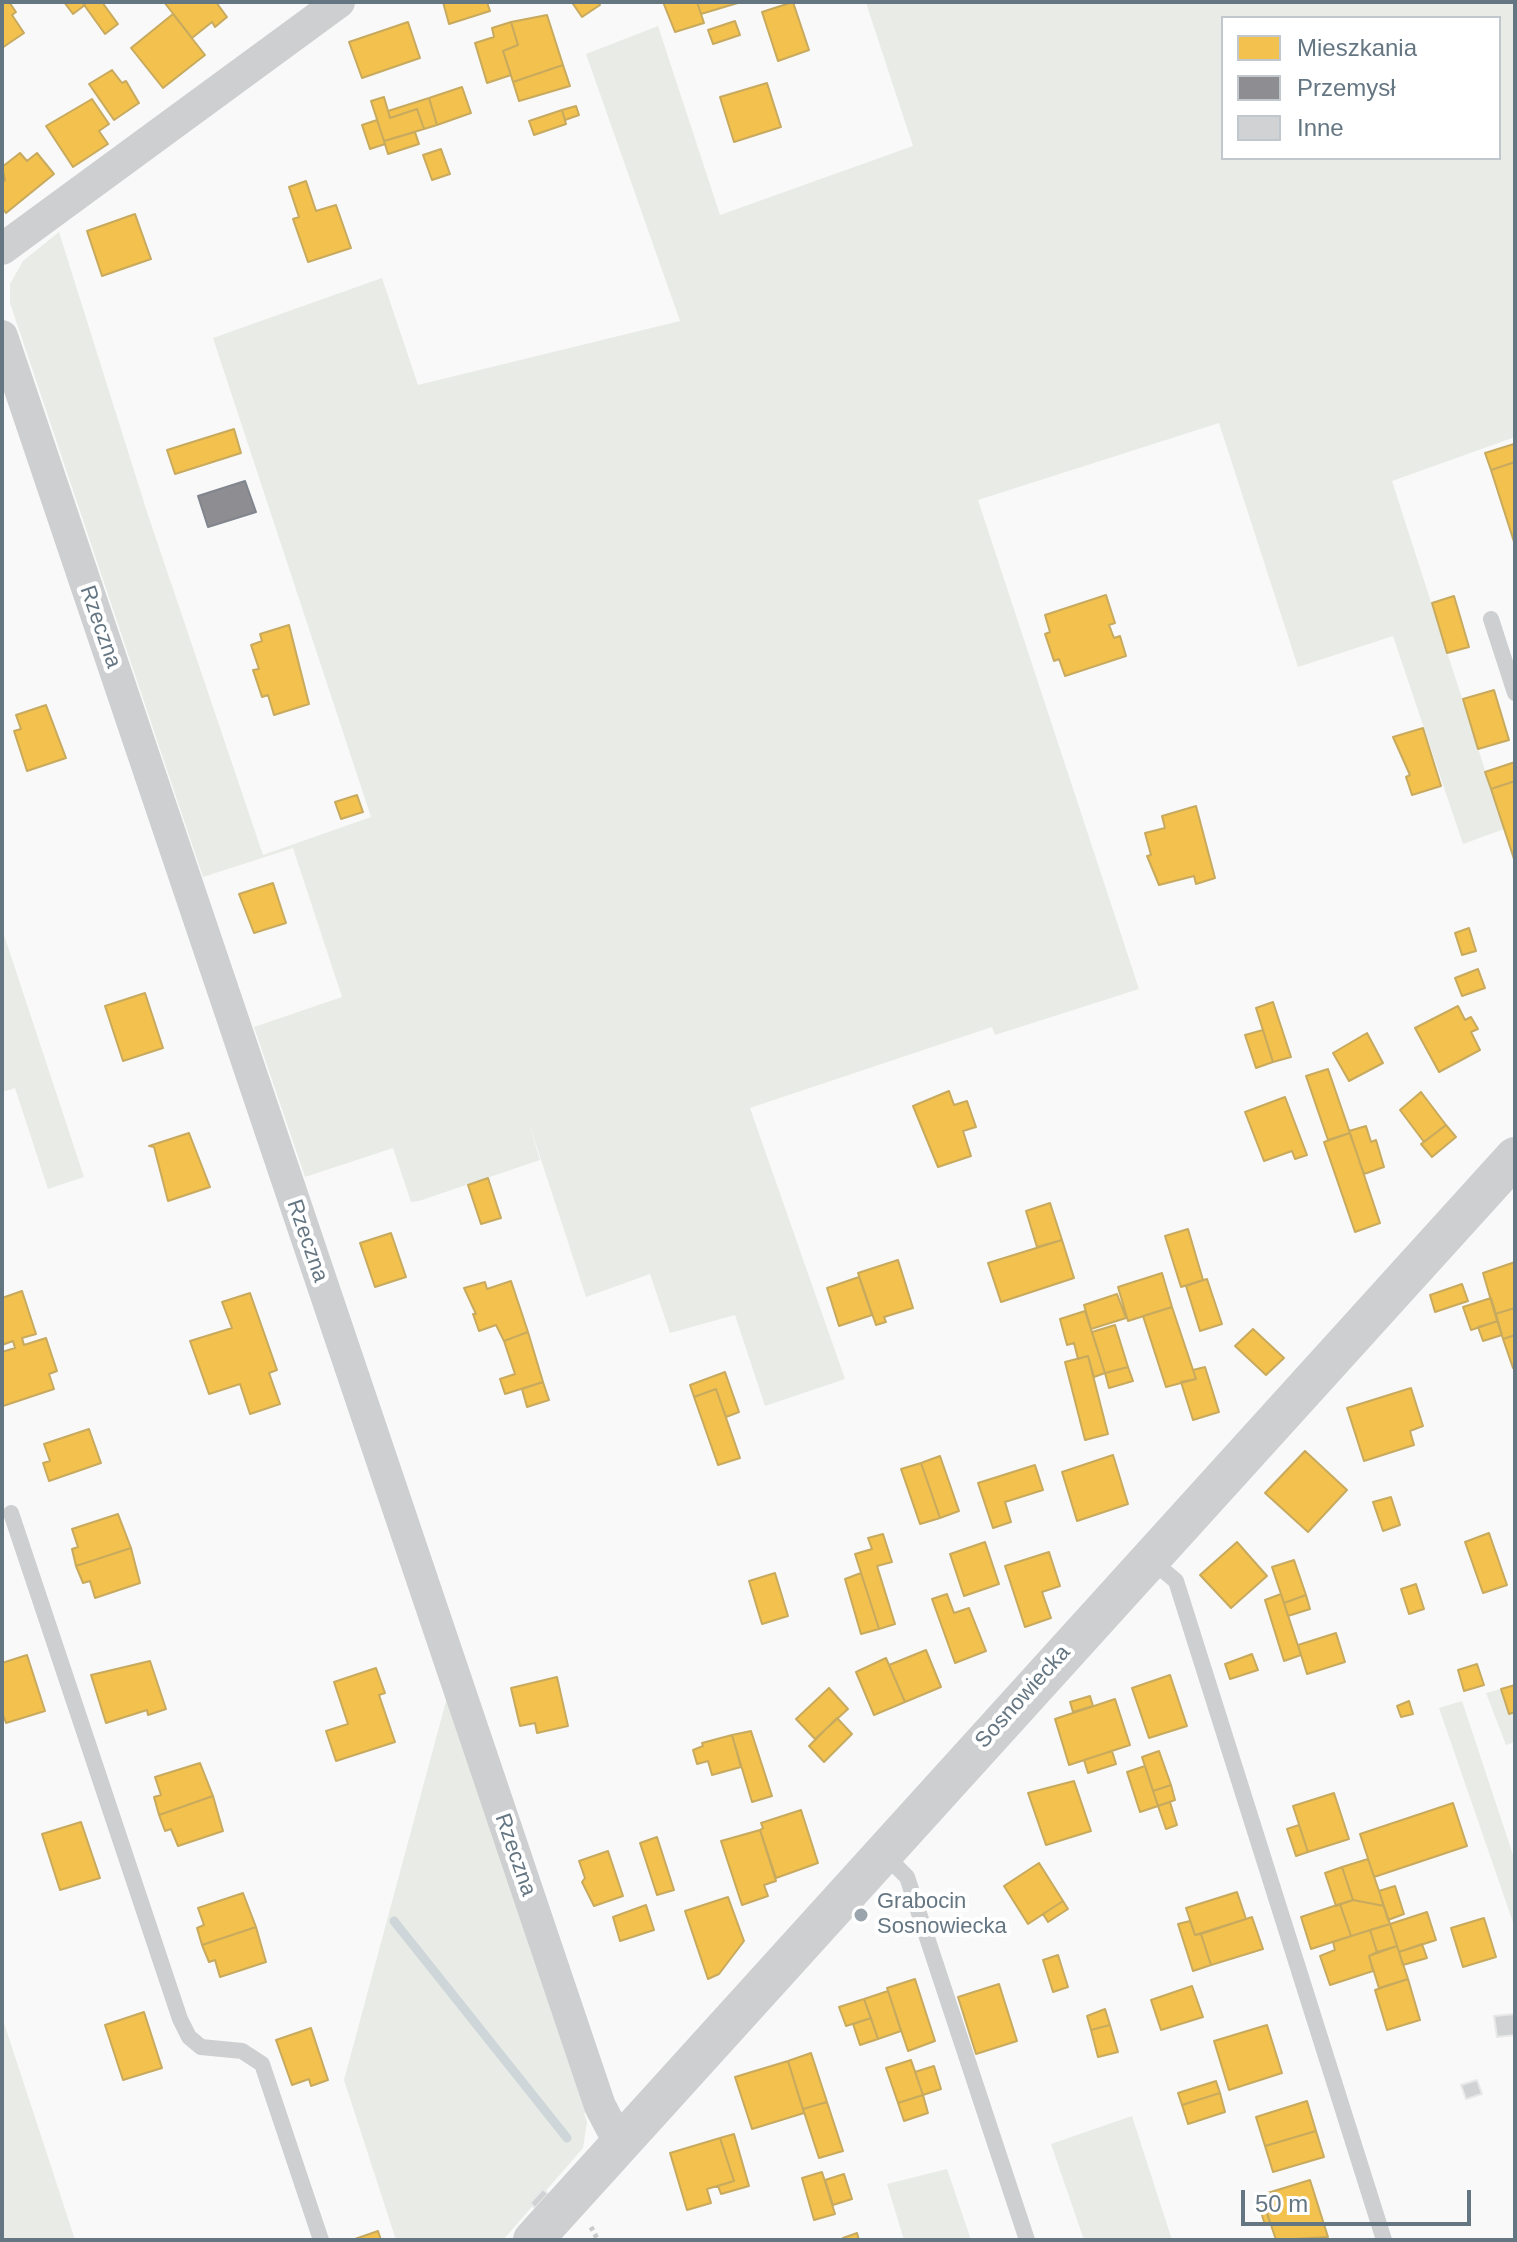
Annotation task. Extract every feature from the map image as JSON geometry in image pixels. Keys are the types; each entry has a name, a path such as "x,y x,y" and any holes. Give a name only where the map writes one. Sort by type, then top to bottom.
{"street":[{"path":"2,249 339,2"},
{"name":"Rzeczna","path":"2,336 600,2106 612,2129 623,2140"},
{"name":"Sosnowiecka","path":"533,2240 882,1851 1515,1157"}],"lane":[{"path":"1491,619 1515,693"},
{"path":"11,1513 180,2019 189,2037 201,2047 242,2051 262,2064 321,2240"},
{"path":"1150,1559 1176,1581 1384,2240"},
{"path":"882,1851 907,1877 1027,2240"}],"shaded area":[{"path":"1515,2 1515,437 1392,481 1504,829 1463,844 1393,636 1298,667 1219,423 978,500 1139,989 995,1035 992,1027 750,1108 845,1379 765,1406 735,1315 670,1333 650,1274 586,1297 528,1120 540,1160 419,1201 411,1202 393,1148 305,1177 254,1027 342,997 293,848 203,877 10,303 10,284 23,261 59,232 147,512 263,855 371,817 213,338 382,278 418,385 680,321 586,54 658,26 720,215 913,146 866,3"},
{"path":"2,929 84,1177 48,1189 15,1088 2,1092"},
{"path":"1515,1685 1515,1742 1506,1745 1486,1693"},
{"path":"449,1690 590,2111 584,2113 587,2122 583,2148 503,2240 396,2240 344,2080"},
{"path":"1462,1701 1515,1861 1515,1928 1439,1708"},
{"path":"2,2017 47,2154 75,2240 2,2240"},
{"path":"1132,2116 1172,2240 1084,2240 1051,2144"},
{"path":"947,2169 971,2240 904,2240 887,2184"}],"building: Mieszkania":[{"path":"2,2 9,2 16,12 12,15 24,33 2,48"},
{"path":"64,2 82,2 85,5 73,14"},
{"path":"82,2 102,2 118,24 105,34"},
{"path":"164,2 216,2 227,17 215,27 212,22 192,38"},
{"path":"443,2 487,2 490,11 449,24"},
{"path":"598,2 600,5 582,17 573,4"},
{"path":"663,2 697,2 704,23 675,32"},
{"path":"697,2 741,2 701,14"},
{"path":"793,2 809,50 778,61 762,12"},
{"path":"173,14 205,55 163,88 131,48"},
{"path":"547,15 563,65 513,82 503,51 518,45 511,22"},
{"path":"735,21 740,35 713,44 708,30"},
{"path":"408,22 420,58 362,78 349,42"},
{"path":"511,22 518,45 503,51 511,75 487,83 475,43 494,37 492,28"},
{"path":"563,65 570,86 519,101 513,82"},
{"path":"112,70 122,83 126,81 139,103 114,120 89,84"},
{"path":"767,83 781,127 734,142 720,97"},
{"path":"462,87 471,113 437,125 429,98"},
{"path":"384,97 390,118 417,109 424,129 384,141 371,101"},
{"path":"429,98 437,125 424,129 417,109 390,118 388,111"},
{"path":"92,99 109,124 99,131 108,144 73,167 46,126"},
{"path":"576,106 579,115 565,120 562,110"},
{"path":"562,110 566,124 534,135 529,121"},
{"path":"377,120 385,144 370,149 362,125"},
{"path":"415,132 419,144 388,154 384,141"},
{"path":"441,149 450,174 432,180 423,155"},
{"path":"20,153 27,161 37,153 54,174 6,213 2,208 2,183 5,180 2,167"},
{"path":"306,181 316,211 336,205 351,248 308,262 293,219 299,217 289,187"},
{"path":"135,214 151,259 102,276 87,231"},
{"path":"234,429 241,453 175,474 167,450"},
{"path":"1514,444 1515,462 1491,470 1485,453"},
{"path":"1515,462 1515,545 1491,470"},
{"path":"1106,595 1115,623 1109,625 1114,638 1120,636 1126,656 1065,676 1059,659 1054,661 1045,634 1050,632 1045,615"},
{"path":"1454,596 1469,647 1447,653 1432,603"},
{"path":"289,625 309,704 274,715 268,695 262,697 253,670 259,669 251,645 262,641 260,634"},
{"path":"1494,690 1509,740 1478,749 1463,699"},
{"path":"46,705 66,758 27,771 14,731 21,729 16,715"},
{"path":"1423,728 1441,786 1412,795 1406,777 1410,775 1393,737"},
{"path":"1515,762 1515,781 1491,789 1485,772"},
{"path":"1515,781 1515,862 1491,789"},
{"path":"357,795 363,812 341,819 335,802"},
{"path":"1196,806 1215,878 1196,884 1194,876 1159,885 1147,856 1151,855 1145,833 1165,828 1162,816"},
{"path":"273,883 286,923 254,933 239,894"},
{"path":"1469,928 1476,951 1462,955 1455,933"},
{"path":"1478,969 1485,988 1462,996 1455,978"},
{"path":"145,993 163,1048 123,1061 105,1006"},
{"path":"1273,1002 1291,1057 1273,1062 1256,1008"},
{"path":"1458,1006 1465,1020 1471,1017 1478,1029 1471,1032 1480,1050 1439,1072 1415,1028"},
{"path":"1263,1030 1273,1062 1256,1068 1245,1035"},
{"path":"1367,1033 1383,1063 1349,1081 1333,1053"},
{"path":"1328,1069 1350,1133 1328,1140 1306,1076"},
{"path":"949,1091 954,1105 967,1101 976,1127 963,1131 971,1156 938,1167 913,1106"},
{"path":"1421,1092 1446,1125 1424,1142 1400,1110"},
{"path":"1285,1097 1307,1155 1295,1159 1292,1151 1264,1161 1245,1112"},
{"path":"1446,1125 1456,1137 1432,1157 1421,1144"},
{"path":"1366,1126 1371,1142 1376,1140 1384,1167 1364,1174 1349,1131"},
{"path":"189,1133 210,1187 168,1201 154,1147 149,1146"},
{"path":"1350,1133 1380,1223 1355,1232 1324,1142"},
{"path":"488,1178 501,1218 481,1224 468,1185"},
{"path":"1050,1203 1062,1240 1037,1247 1026,1211"},
{"path":"1188,1229 1203,1280 1181,1287 1165,1236"},
{"path":"391,1233 406,1277 375,1287 360,1243"},
{"path":"1062,1240 1074,1278 1001,1302 988,1263"},
{"path":"898,1260 913,1308 884,1317 886,1322 876,1325 858,1273"},
{"path":"1515,1262 1515,1308 1495,1314 1483,1273"},
{"path":"1162,1273 1172,1307 1128,1321 1118,1287"},
{"path":"859,1277 872,1315 839,1326 827,1288"},
{"path":"1207,1279 1222,1324 1200,1331 1186,1286"},
{"path":"511,1281 528,1332 504,1341 496,1325 479,1331 473,1314 476,1314 464,1288 485,1282 487,1289"},
{"path":"1462,1284 1468,1301 1435,1312 1430,1295"},
{"path":"22,1291 36,1334 22,1338 24,1345 46,1338 57,1371 49,1374 54,1389 3,1406 2,1352 15,1348 13,1341 2,1345 2,1298"},
{"path":"250,1293 277,1370 269,1373 280,1404 250,1414 240,1384 209,1394 190,1341 232,1328 222,1302"},
{"path":"1117,1294 1126,1318 1091,1329 1084,1305"},
{"path":"1491,1298 1498,1321 1471,1330 1463,1307"},
{"path":"1172,1307 1196,1379 1166,1387 1143,1316"},
{"path":"1515,1308 1515,1335 1503,1339 1495,1314"},
{"path":"1085,1311 1105,1373 1094,1377 1088,1356 1078,1359 1074,1343 1067,1345 1060,1319"},
{"path":"1498,1321 1502,1335 1483,1341 1478,1327"},
{"path":"1115,1325 1128,1367 1105,1373 1092,1332"},
{"path":"1253,1329 1284,1358 1266,1375 1235,1346"},
{"path":"528,1332 543,1382 505,1394 500,1379 515,1374 504,1341"},
{"path":"1515,1335 1515,1367 1513,1368 1503,1339"},
{"path":"1088,1356 1108,1434 1085,1440 1065,1362"},
{"path":"1128,1367 1133,1381 1109,1388 1105,1373"},
{"path":"1205,1367 1219,1412 1193,1420 1181,1382 1196,1379 1193,1370"},
{"path":"725,1372 739,1412 726,1417 716,1389 694,1397 690,1385"},
{"path":"543,1382 549,1400 527,1407 522,1389"},
{"path":"1411,1388 1423,1426 1410,1431 1414,1445 1364,1461 1347,1408"},
{"path":"716,1389 740,1458 718,1465 694,1397"},
{"path":"89,1429 101,1463 49,1481 43,1463 50,1461 44,1444"},
{"path":"1305,1451 1347,1490 1308,1532 1265,1493"},
{"path":"1113,1455 1128,1504 1077,1521 1062,1472"},
{"path":"940,1456 959,1511 940,1518 921,1463"},
{"path":"921,1463 940,1518 920,1524 901,1469"},
{"path":"1035,1465 1043,1490 1005,1502 1011,1522 993,1528 978,1483"},
{"path":"1391,1497 1400,1525 1383,1531 1373,1502"},
{"path":"118,1514 131,1548 76,1566 72,1549 78,1547 72,1529"},
{"path":"1489,1533 1507,1585 1483,1593 1465,1542"},
{"path":"883,1534 892,1562 877,1566 895,1624 879,1629 855,1554 872,1549 868,1538"},
{"path":"985,1542 999,1584 964,1596 950,1554"},
{"path":"1237,1542 1267,1576 1231,1608 1200,1575"},
{"path":"131,1548 140,1583 95,1598 90,1581 83,1583 76,1566"},
{"path":"1049,1552 1060,1586 1042,1592 1051,1618 1025,1627 1005,1566"},
{"path":"1294,1560 1306,1595 1284,1603 1272,1567"},
{"path":"775,1573 788,1616 762,1624 749,1581"},
{"path":"861,1573 879,1629 861,1634 845,1579"},
{"path":"1416,1584 1424,1609 1409,1614 1401,1589"},
{"path":"947,1594 954,1613 969,1608 986,1651 955,1663 932,1599"},
{"path":"1281,1594 1301,1655 1284,1661 1265,1600"},
{"path":"1306,1595 1310,1609 1288,1616 1284,1603"},
{"path":"1336,1633 1345,1662 1307,1674 1298,1645"},
{"path":"926,1650 941,1687 905,1702 889,1665"},
{"path":"1252,1654 1258,1670 1230,1679 1225,1664"},
{"path":"27,1655 45,1711 6,1723 2,1712 2,1663"},
{"path":"886,1658 905,1702 874,1715 856,1672"},
{"path":"150,1661 166,1709 148,1715 147,1710 106,1723 91,1675"},
{"path":"1477,1664 1484,1685 1464,1691 1458,1670"},
{"path":"376,1668 385,1693 379,1695 395,1742 336,1761 326,1731 348,1724 334,1682"},
{"path":"1170,1675 1187,1726 1149,1738 1132,1688"},
{"path":"557,1677 568,1726 537,1733 535,1723 520,1726 511,1688"},
{"path":"1515,1685 1515,1712 1509,1714 1501,1689"},
{"path":"829,1688 848,1709 815,1739 796,1719"},
{"path":"1090,1696 1093,1706 1073,1712 1070,1702"},
{"path":"1115,1699 1130,1745 1069,1765 1055,1719"},
{"path":"1409,1701 1413,1714 1401,1717 1397,1706"},
{"path":"837,1718 852,1734 824,1762 809,1746"},
{"path":"751,1731 772,1796 752,1802 732,1735"},
{"path":"732,1735 741,1767 712,1775 708,1761 697,1764 693,1750 703,1746 702,1743"},
{"path":"1112,1751 1116,1764 1088,1773 1084,1760"},
{"path":"1159,1751 1171,1785 1153,1791 1142,1757"},
{"path":"200,1763 213,1796 159,1815 154,1797 161,1795 155,1777"},
{"path":"1145,1766 1158,1806 1140,1812 1127,1772"},
{"path":"1074,1781 1091,1831 1046,1845 1028,1793"},
{"path":"1171,1785 1175,1800 1158,1806 1153,1791"},
{"path":"1334,1793 1349,1839 1308,1852 1293,1806"},
{"path":"213,1796 223,1831 178,1846 171,1829 165,1831 159,1815"},
{"path":"1170,1802 1177,1825 1166,1829 1158,1806"},
{"path":"1453,1803 1467,1846 1374,1877 1360,1834"},
{"path":"801,1810 818,1863 776,1878 760,1830 763,1828 761,1823"},
{"path":"81,1822 100,1878 60,1890 42,1834"},
{"path":"1299,1825 1308,1852 1296,1856 1287,1829"},
{"path":"760,1830 776,1881 764,1885 768,1896 742,1905 721,1841"},
{"path":"657,1837 674,1890 657,1895 640,1843"},
{"path":"608,1851 623,1896 594,1906 582,1882 585,1878 579,1861"},
{"path":"1368,1859 1384,1906 1353,1900 1342,1867"},
{"path":"1039,1863 1063,1901 1028,1924 1004,1886"},
{"path":"1342,1867 1353,1900 1336,1906 1325,1873"},
{"path":"1395,1886 1404,1914 1388,1920 1379,1891"},
{"path":"1237,1892 1246,1919 1195,1935 1186,1908"},
{"path":"243,1893 256,1927 202,1945 197,1928 204,1925 198,1908"},
{"path":"728,1897 744,1941 719,1974 708,1979 685,1911"},
{"path":"1353,1900 1384,1906 1390,1924 1351,1936 1340,1904"},
{"path":"1063,1901 1068,1909 1048,1922 1043,1914"},
{"path":"1340,1904 1351,1936 1311,1949 1301,1917"},
{"path":"646,1905 654,1930 620,1941 613,1917"},
{"path":"1427,1912 1436,1940 1399,1952 1390,1924"},
{"path":"1252,1917 1263,1949 1211,1965 1201,1934"},
{"path":"1484,1918 1496,1957 1463,1967 1451,1928"},
{"path":"1190,1921 1195,1935 1201,1934 1211,1965 1193,1971 1178,1924"},
{"path":"1390,1924 1397,1946 1377,1952 1370,1930"},
{"path":"256,1927 266,1962 220,1977 215,1960 209,1962 202,1945"},
{"path":"1370,1930 1377,1952 1369,1956 1373,1971 1330,1985 1320,1956 1335,1950 1333,1942"},
{"path":"1422,1944 1427,1958 1403,1965 1399,1952"},
{"path":"1397,1946 1408,1979 1379,1988 1369,1956"},
{"path":"1058,1955 1068,1987 1053,1992 1043,1960"},
{"path":"915,1979 935,2041 908,2051 887,1988"},
{"path":"1408,1979 1420,2020 1387,2030 1375,1990"},
{"path":"999,1984 1017,2041 976,2054 958,1997"},
{"path":"1192,1986 1203,2017 1161,2030 1151,2000"},
{"path":"888,1991 901,2031 878,2039 864,1999"},
{"path":"864,1999 871,2018 846,2026 839,2007"},
{"path":"1105,2009 1110,2025 1091,2030 1087,2016"},
{"path":"144,2012 162,2068 123,2080 105,2025"},
{"path":"871,2018 878,2039 860,2045 853,2024"},
{"path":"1110,2025 1118,2052 1098,2057 1091,2030"},
{"path":"1267,2025 1282,2073 1229,2090 1214,2041"},
{"path":"311,2028 328,2080 311,2086 309,2079 292,2085 276,2040"},
{"path":"811,2053 827,2102 803,2109 788,2061"},
{"path":"911,2060 923,2095 898,2103 886,2068"},
{"path":"788,2061 804,2113 752,2129 735,2077"},
{"path":"934,2066 941,2089 923,2095 915,2072"},
{"path":"1216,2081 1220,2093 1182,2105 1178,2093"},
{"path":"1220,2093 1225,2112 1188,2124 1182,2105"},
{"path":"923,2095 928,2113 904,2121 898,2103"},
{"path":"1307,2101 1316,2131 1265,2146 1256,2117"},
{"path":"827,2102 843,2151 819,2158 803,2109"},
{"path":"1316,2131 1324,2157 1273,2172 1265,2146"},
{"path":"734,2134 749,2186 721,2194 718,2186 734,2181 720,2138"},
{"path":"720,2138 734,2181 707,2189 711,2203 687,2210 670,2153"},
{"path":"822,2172 835,2214 814,2220 802,2178"},
{"path":"844,2174 852,2199 833,2205 825,2180"},
{"path":"1310,2180 1328,2237 1276,2240 1261,2195"},
{"path":"1263,2200 1270,2223 1265,2225 1258,2202"},
{"path":"378,2231 381,2240 352,2240"},
{"path":"857,2233 859,2240 843,2240 843,2238"}],"building: Przemysł":[{"path":"245,481 256,512 208,527 198,496"}],"building: Inne":[{"path":"1515,2014 1515,2035 1497,2037 1494,2016"},
{"path":"1477,2080 1482,2094 1466,2099 1461,2085"},
{"path":"543,2189 548,2194 535,2208 530,2203"}],"waterway":[{"path":"394,1921 567,2138"}],"place":[{"name":"Grabocin Sosnowiecka","path":"861,1915"}]}
